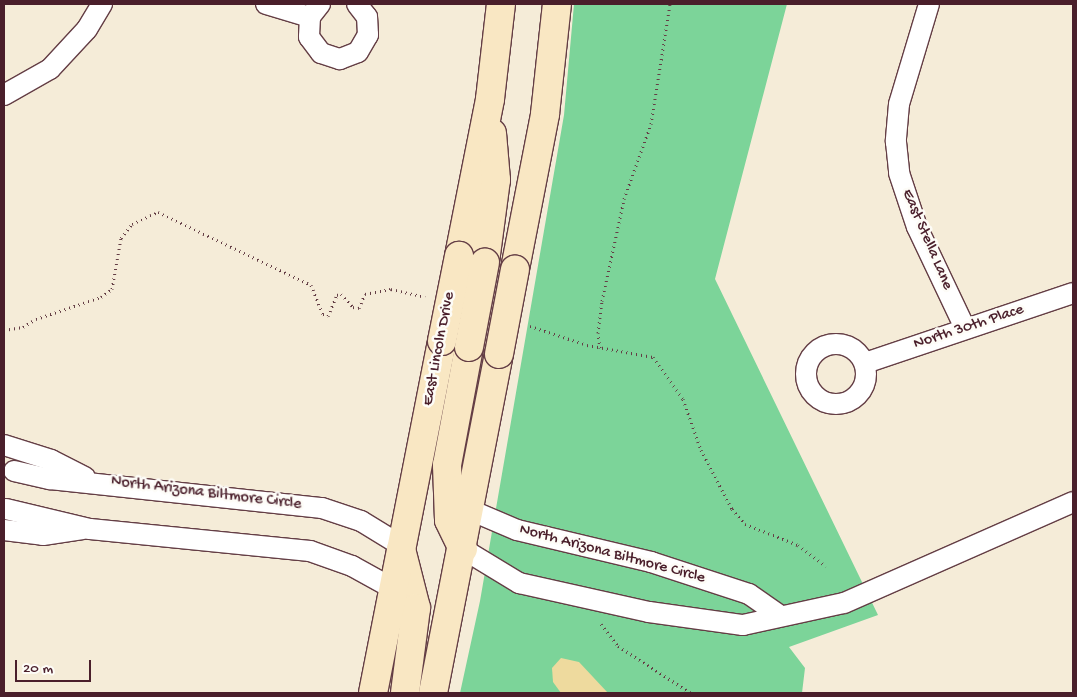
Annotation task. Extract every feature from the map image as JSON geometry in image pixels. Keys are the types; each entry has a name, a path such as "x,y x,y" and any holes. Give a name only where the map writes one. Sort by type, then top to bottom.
{"main road":[{"name":"East Lincoln Drive","path":"373,693 400,545 490,99 501,4"},
{"path":"433,693 546,114 557,4"},
{"path":"462,549 449,520 447,465 485,262 496,180 490,99"},
{"path":"400,545 416,608 405,693"}],"street":[{"path":"4,95 50,69 87,29 102,4"},
{"path":"266,4 315,10 308,27 314,46 330,57 349,57 365,44 368,35 367,17 357,4"},
{"name":"East Stella Lane","path":"929,4 899,104 896,142 899,173 917,226 965,328"},
{"name":"North 30th Place","path":"865,363 1073,293"},
{"name":"North Arizona Biltmore Circle","path":"4,445 51,460 94,481"},
{"name":"North Arizona Biltmore Circle","path":"14,471 50,478 94,481 322,508 361,521 400,545"},
{"path":"462,549 519,583 649,612 743,625 844,603 1073,504"},
{"path":"6,509 90,528 310,551 352,566 392,588"},
{"name":"North Arizona Biltmore Circle","path":"470,510 517,530 651,562 749,594 780,616"},
{"path":"4,530 43,535 90,528"}],"path":[{"path":"600,348 598,333 602,301 624,199 651,124 670,4"},
{"path":"4,330 23,326 36,319 101,297 112,289 121,238 132,224 158,212 311,285 323,314 328,316 337,295 341,294 353,307 359,308 365,294 391,289 431,299"},
{"path":"524,324 600,348 653,357 683,399 701,450 732,509 746,524 798,545 826,566"},
{"path":"590,598 604,632 618,646 691,693"}],"green space":[{"path":"574,4 787,4 715,279 878,615 789,647 805,668 802,693 460,693 480,601 564,115"}],"sand":[{"path":"561,658 579,662 608,693 561,693 553,682 552,668"}]}
